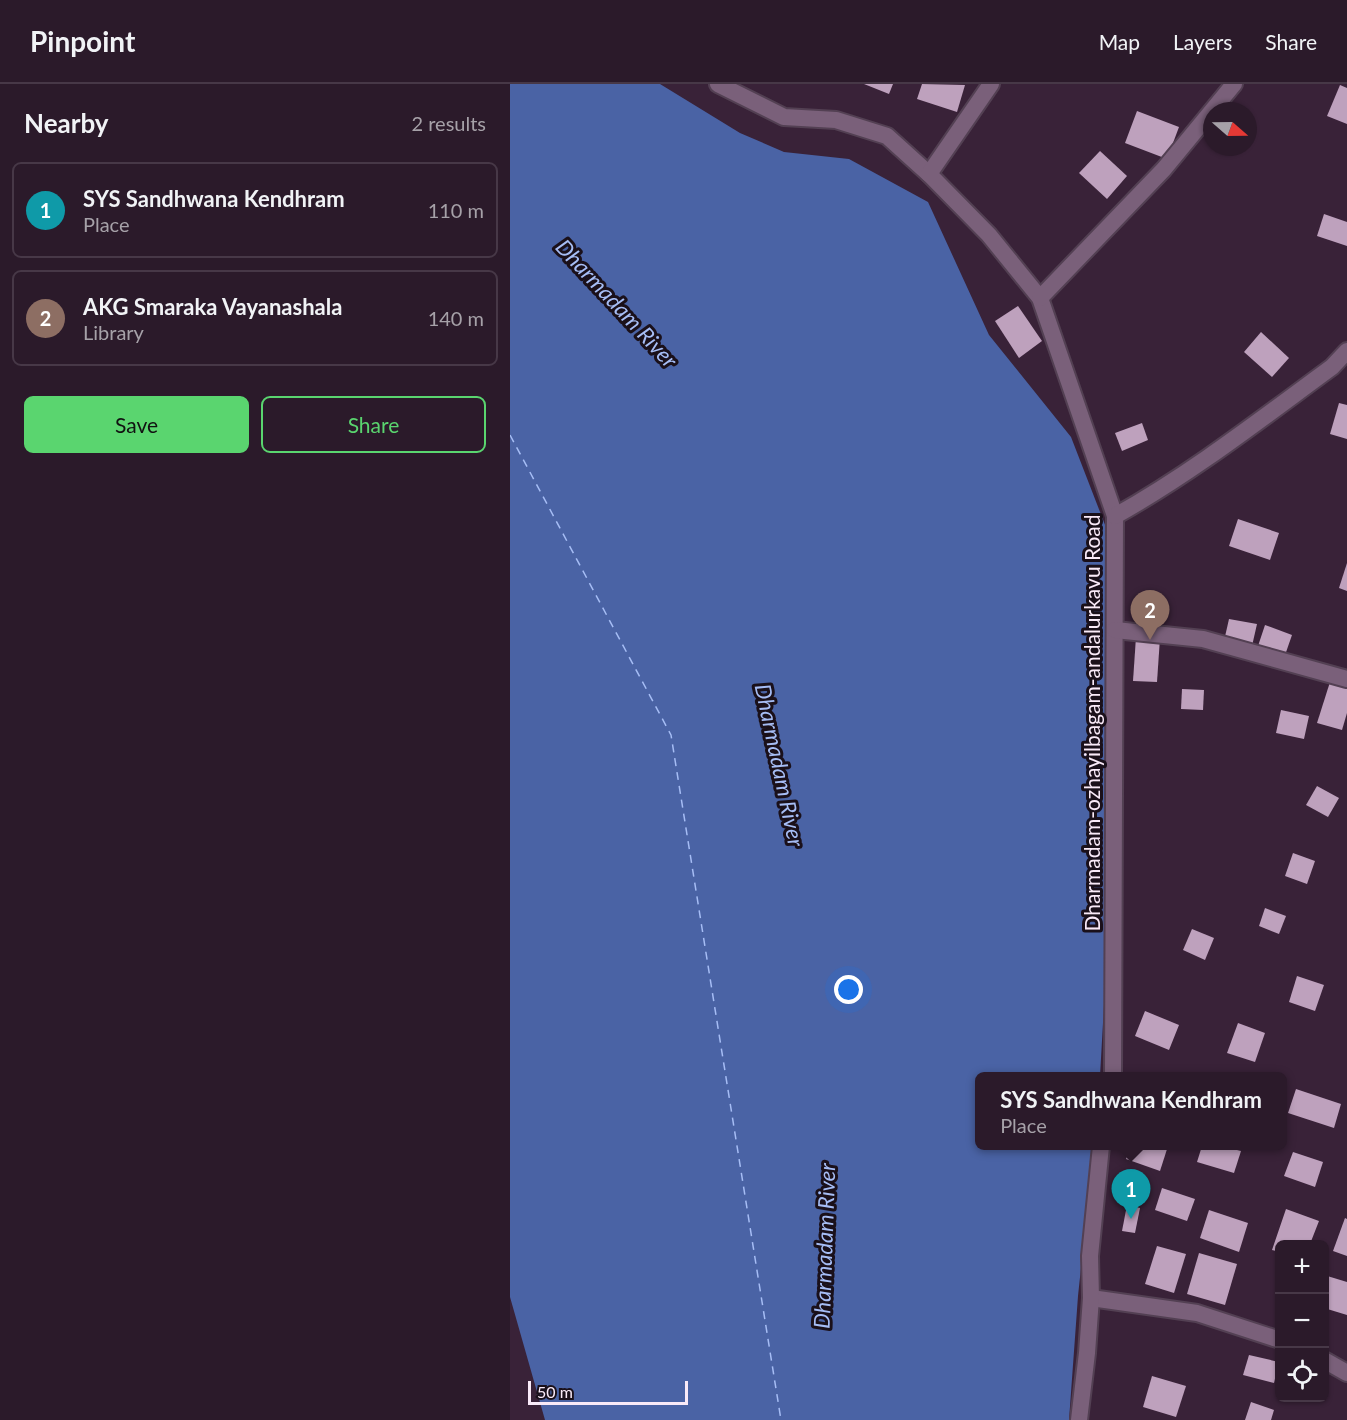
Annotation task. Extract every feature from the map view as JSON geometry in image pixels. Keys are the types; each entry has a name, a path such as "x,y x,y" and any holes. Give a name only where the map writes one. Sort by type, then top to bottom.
{"street":[{"name":"Dharmadam-ozhayilbagam-andalurkavu Road","path":"718,84 784,117 836,120 887,136 929,174 989,236 1040,298 1115,516 1113,1072"},
{"path":"929,174 991,84"},
{"path":"1040,298 1164,169 1234,84"},
{"path":"1115,516 1161,490 1220,449 1332,367 1347,351"},
{"path":"1115,630 1203,639 1347,679"},
{"path":"1079,1420 1091,1298 1090,1256 1101,1150"},
{"path":"1091,1298 1197,1313 1275,1338"},
{"path":"1329,1363 1347,1373"}],"water":[{"name":"Dharmadam River","path":"510,84 660,84 740,133 784,152 849,159 928,202 989,335 1071,437 1107,530 1107,952 1100,1072 975,1072 975,1150 1094,1150 1078,1296 1069,1420 545,1420 510,1297"}],"building":[{"path":"864,84 893,84 889,94"},
{"path":"922,84 965,85 957,112 917,99"},
{"path":"1340,85 1347,88 1347,124 1327,116"},
{"path":"1137,111 1179,127 1167,159 1125,143"},
{"path":"1100,151 1127,176 1107,199 1079,173"},
{"path":"1324,214 1347,222 1347,246 1317,236"},
{"path":"1018,306 1042,341 1019,358 995,321"},
{"path":"1261,332 1289,358 1272,377 1244,352"},
{"path":"1339,403 1347,405 1347,439 1330,434"},
{"path":"1142,423 1148,440 1122,451 1115,433"},
{"path":"1238,519 1279,533 1270,560 1229,546"},
{"path":"1347,563 1347,591 1339,588"},
{"path":"1229,619 1257,624 1252,646 1224,641"},
{"path":"1265,625 1292,635 1284,658 1257,649"},
{"path":"1136,637 1160,638 1157,682 1133,681"},
{"path":"1330,682 1347,687 1347,713 1342,730 1317,723"},
{"path":"1182,689 1204,690 1203,710 1181,709"},
{"path":"1281,710 1309,716 1304,739 1276,733"},
{"path":"1317,786 1339,798 1328,817 1306,805"},
{"path":"1293,853 1315,861 1307,884 1285,876"},
{"path":"1265,908 1286,916 1279,934 1259,926"},
{"path":"1192,929 1214,938 1205,960 1183,950"},
{"path":"1297,976 1324,985 1315,1011 1289,1002"},
{"path":"1145,1011 1179,1025 1169,1050 1135,1036"},
{"path":"1238,1023 1265,1033 1255,1062 1227,1053"},
{"path":"1296,1089 1341,1104 1334,1128 1288,1113"},
{"path":"1129,1150 1167,1150 1160,1171 1126,1159"},
{"path":"1201,1150 1241,1151 1234,1173 1197,1162"},
{"path":"1293,1152 1323,1162 1315,1187 1284,1176"},
{"path":"1162,1188 1195,1199 1187,1221 1155,1210"},
{"path":"1127,1205 1140,1208 1135,1233 1122,1231"},
{"path":"1286,1209 1319,1221 1312,1240 1275,1240"},
{"path":"1209,1210 1248,1223 1239,1252 1200,1238"},
{"path":"1345,1218 1347,1219 1347,1256 1333,1251"},
{"path":"1157,1246 1186,1254 1174,1293 1145,1284"},
{"path":"1199,1253 1237,1264 1225,1305 1187,1294"},
{"path":"1329,1277 1347,1282 1347,1315 1329,1310"},
{"path":"1249,1355 1275,1361 1274,1383 1243,1375"},
{"path":"1152,1376 1186,1386 1176,1417 1143,1407"},
{"path":"1251,1402 1274,1410 1271,1420 1245,1420"}],"ferry route":[{"path":"510,435 671,735 781,1420"}],"place":[{"name":"AKG Smaraka Vayanashala","path":"1150,640"},
{"name":"SYS Sandhwana Kendhram","path":"1131,1219"}]}
